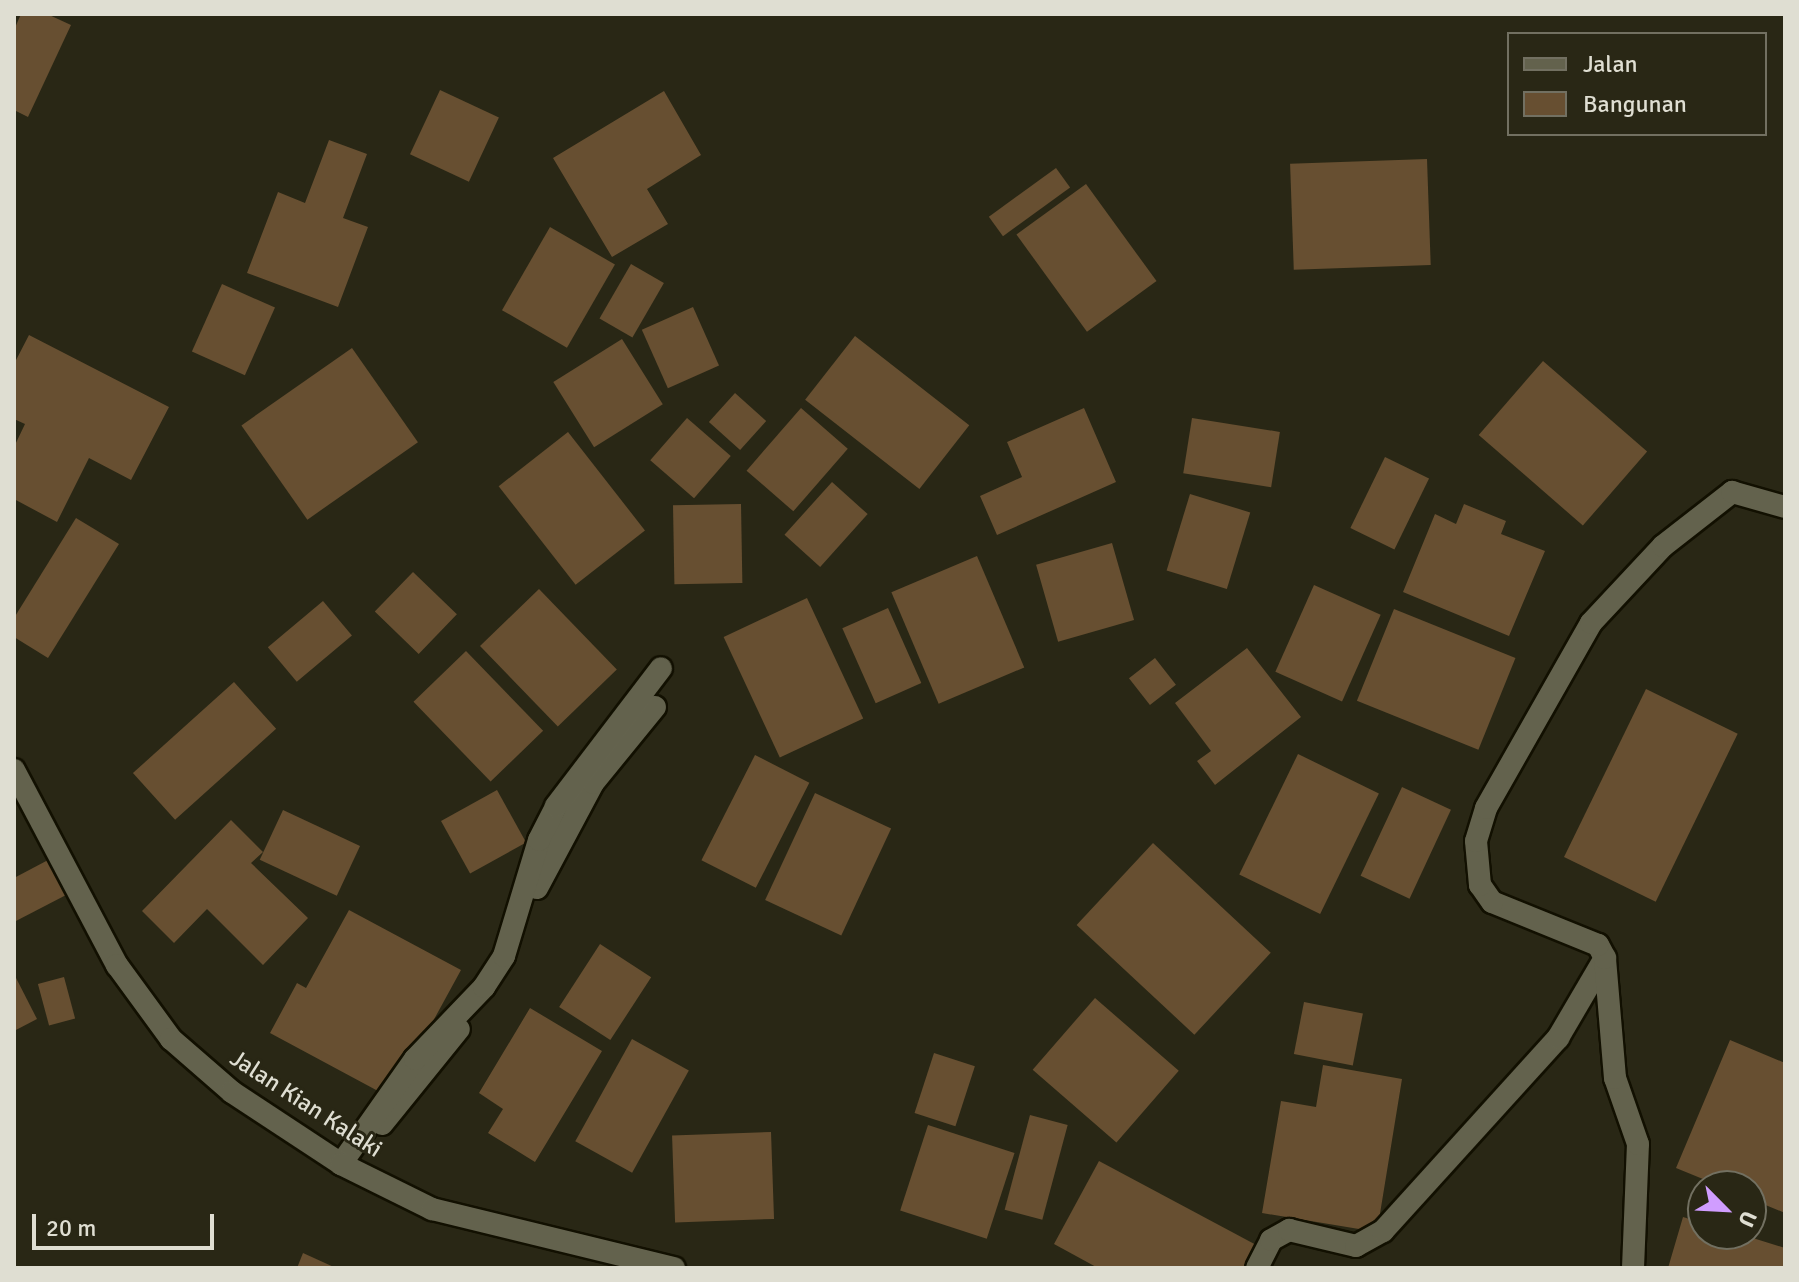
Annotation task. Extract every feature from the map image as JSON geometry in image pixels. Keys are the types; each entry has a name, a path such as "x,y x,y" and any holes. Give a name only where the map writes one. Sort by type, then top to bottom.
{"street":[{"path":"1633,1268 1638,1144 1615,1078 1605,958 1598,945 1492,902 1480,885 1476,841 1486,808 1591,623 1663,546 1732,492 1785,507"},
{"path":"341,1164 415,1059 484,987 504,956 539,840 556,806 661,668"},
{"path":"341,1164 405,1101 479,1002 553,850 593,783 655,707"},
{"name":"Jalan Kian Kalaki","path":"14,770 117,965 171,1039 232,1092 341,1164 432,1209 674,1268"},
{"path":"1257,1268 1271,1240 1289,1230 1356,1246 1383,1231 1558,1038 1605,958"}],"building":[{"path":"21,14 47,14 71,25 28,117 14,110 14,30"},
{"path":"440,90 499,117 469,182 410,154"},
{"path":"664,91 701,155 647,189 668,224 612,257 553,158"},
{"path":"329,140 367,154 343,218 368,227 338,307 247,273 278,192 305,203"},
{"path":"1427,159 1431,265 1294,270 1290,164"},
{"path":"1056,168 1070,187 1003,236 989,217"},
{"path":"1086,184 1157,281 1087,332 1016,235"},
{"path":"550,227 615,264 567,348 502,310"},
{"path":"631,264 664,283 632,338 600,319"},
{"path":"222,284 275,308 245,375 192,352"},
{"path":"693,307 719,365 668,388 642,330"},
{"path":"29,335 169,407 131,480 89,458 57,522 14,499 14,447 25,424 14,419 14,364"},
{"path":"855,336 969,425 919,489 805,400"},
{"path":"622,339 663,404 594,447 553,382"},
{"path":"352,348 418,442 307,520 241,425"},
{"path":"1543,361 1647,452 1583,525 1479,435"},
{"path":"735,393 766,421 740,450 709,422"},
{"path":"801,408 848,449 793,511 747,471"},
{"path":"1084,408 1116,482 997,535 980,496 1022,477 1007,442"},
{"path":"687,418 731,456 694,498 650,460"},
{"path":"1192,418 1280,432 1271,487 1183,473"},
{"path":"568,432 645,531 576,585 499,486"},
{"path":"1385,457 1429,478 1394,549 1350,528"},
{"path":"832,482 868,514 820,567 784,535"},
{"path":"1190,494 1250,512 1227,589 1167,571"},
{"path":"741,504 742,583 674,584 673,505"},
{"path":"1464,504 1506,521 1501,534 1545,551 1509,636 1403,592 1435,514 1456,524"},
{"path":"76,518 119,544 48,658 14,637 14,618"},
{"path":"1112,543 1134,620 1058,642 1036,565"},
{"path":"977,556 1024,667 939,704 891,592"},
{"path":"413,572 457,614 419,654 375,612"},
{"path":"1314,585 1381,615 1342,701 1275,672"},
{"path":"539,589 617,670 558,727 480,646"},
{"path":"807,598 863,719 780,757 724,637"},
{"path":"323,601 352,635 297,682 268,647"},
{"path":"888,608 921,683 876,703 842,628"},
{"path":"1394,609 1515,658 1478,750 1357,701"},
{"path":"1247,648 1301,717 1215,785 1197,761 1211,751 1175,703"},
{"path":"466,651 543,731 491,782 413,702"},
{"path":"1155,658 1176,685 1150,705 1129,678"},
{"path":"234,682 276,729 175,820 133,773"},
{"path":"1646,689 1738,734 1656,902 1564,857"},
{"path":"1298,754 1379,793 1320,914 1239,874"},
{"path":"755,755 809,783 756,888 701,860"},
{"path":"1402,787 1451,810 1410,899 1361,876"},
{"path":"497,790 526,842 470,874 441,821"},
{"path":"815,793 891,828 841,935 765,900"},
{"path":"283,810 360,846 337,896 260,860"},
{"path":"231,820 263,852 251,863 308,918 263,965 207,909 174,943 142,911"},
{"path":"1153,843 1271,953 1194,1035 1077,925"},
{"path":"50,859 68,894 14,922 14,878"},
{"path":"349,910 461,970 391,1098 270,1033 297,983 306,988"},
{"path":"600,944 651,977 610,1040 559,1007"},
{"path":"14,974 37,1019 14,1031"},
{"path":"64,977 75,1019 49,1026 38,984"},
{"path":"1095,998 1179,1071 1116,1143 1033,1070"},
{"path":"1304,1002 1363,1013 1353,1065 1294,1054"},
{"path":"530,1008 602,1051 535,1162 488,1133 503,1109 479,1093"},
{"path":"632,1039 689,1071 632,1173 575,1141"},
{"path":"1730,1040 1785,1063 1785,1213 1767,1206 1767,1170 1687,1170 1687,1172 1676,1168"},
{"path":"934,1053 975,1066 955,1126 915,1113"},
{"path":"1323,1065 1402,1079 1377,1232 1262,1213 1281,1101 1316,1107"},
{"path":"1030,1115 1068,1125 1042,1220 1005,1210"},
{"path":"928,1125 1015,1153 987,1239 900,1211"},
{"path":"771,1132 774,1219 675,1222 672,1135"},
{"path":"1099,1161 1260,1247 1248,1268 1098,1268 1054,1244"},
{"path":"1683,1217 1687,1218 1687,1250 1767,1250 1767,1242 1785,1248 1785,1268 1668,1268"},
{"path":"303,1253 336,1268 297,1268"}]}
